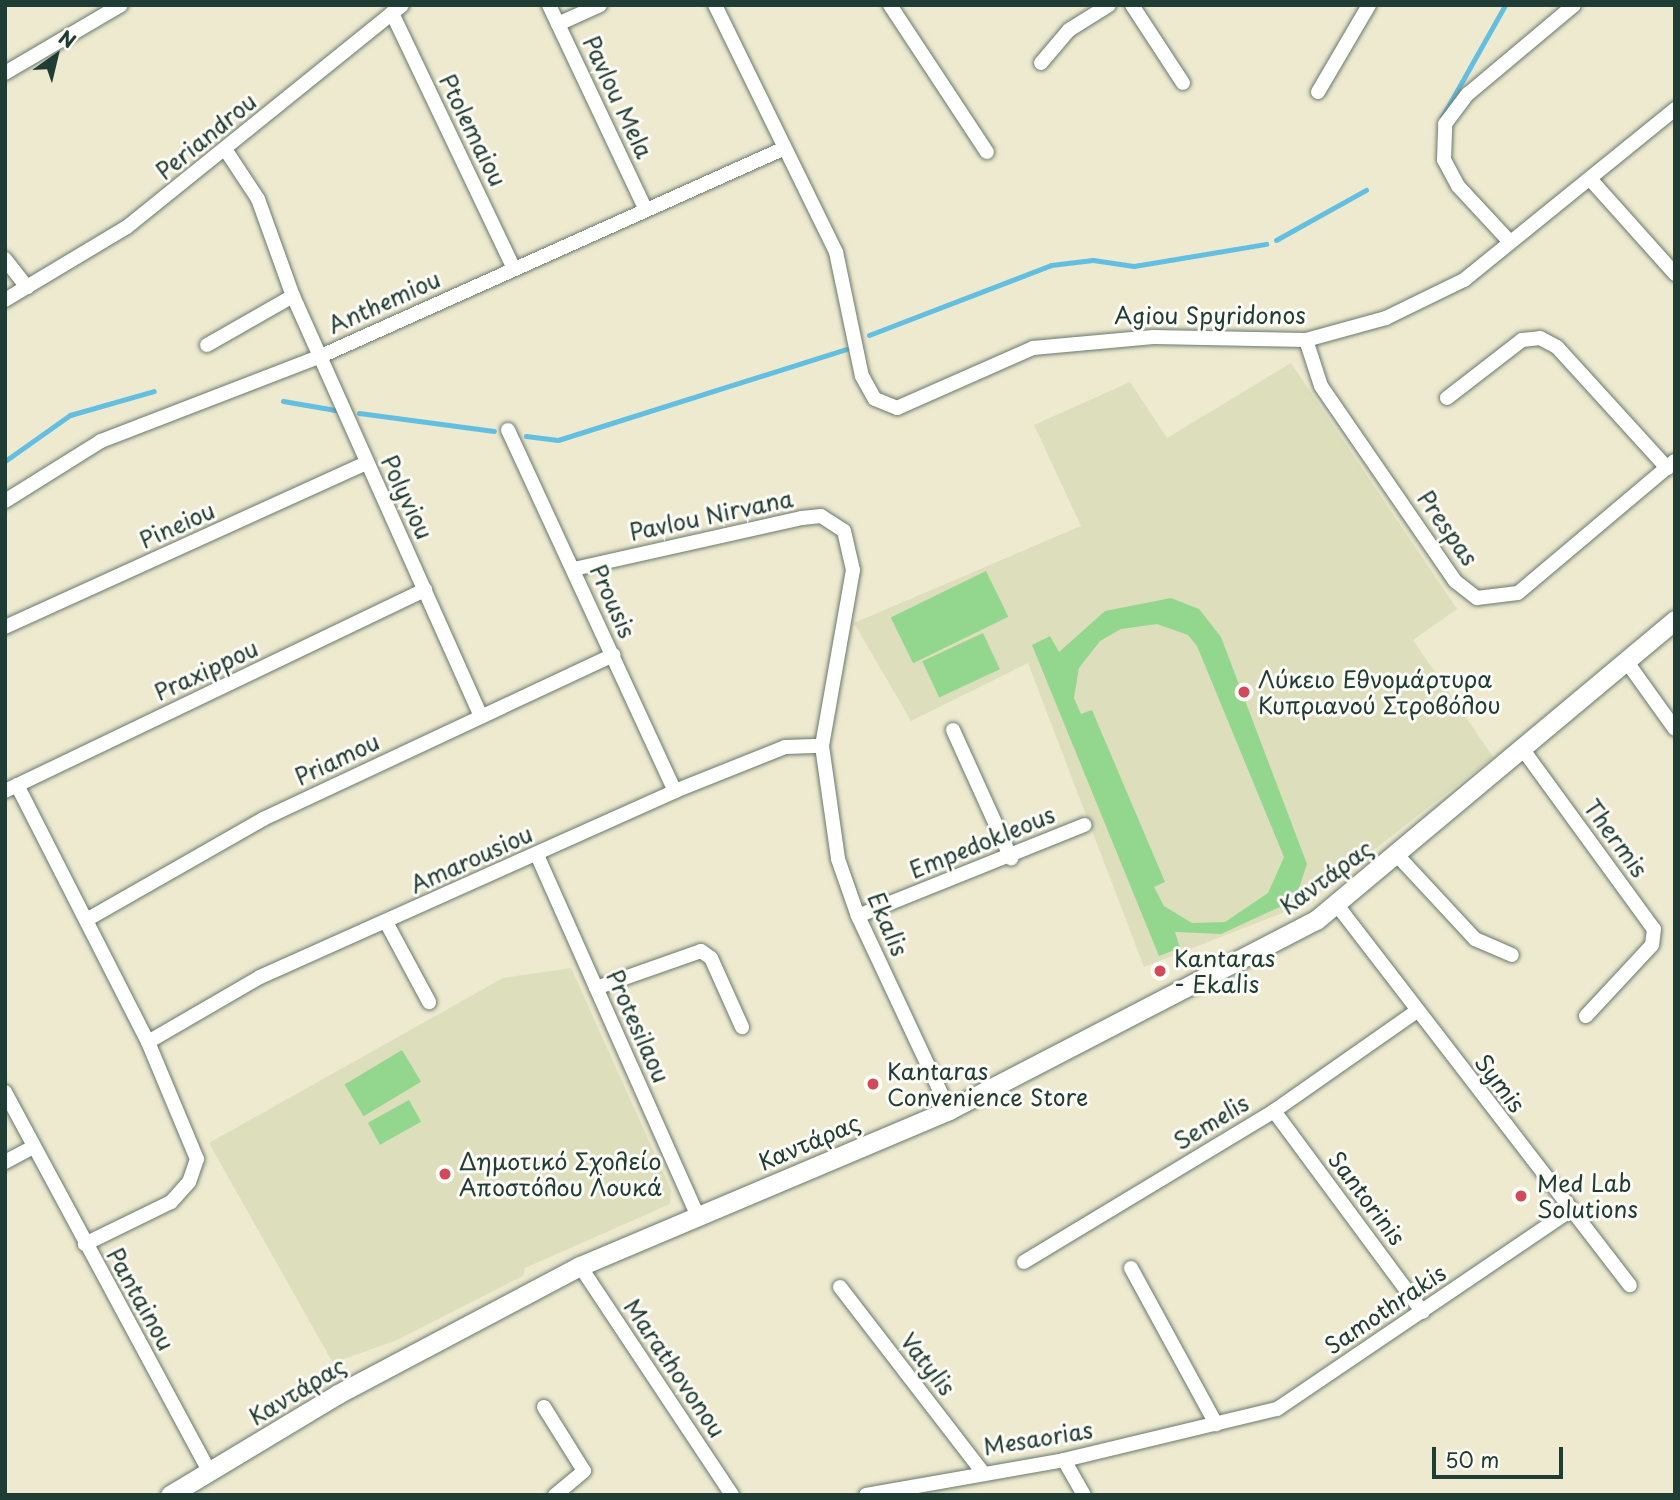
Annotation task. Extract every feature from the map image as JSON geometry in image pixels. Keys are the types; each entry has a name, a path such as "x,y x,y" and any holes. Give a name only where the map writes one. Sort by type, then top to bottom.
{"street":[{"path":"5,73 121,5"},
{"name":"Pavlou Mela","path":"549,5 645,208"},
{"path":"558,24 600,5"},
{"path":"715,5 785,148"},
{"path":"890,5 986,152"},
{"path":"1041,63 1069,30 1109,5"},
{"path":"1132,5 1183,83"},
{"path":"1318,92 1369,5"},
{"path":"1510,242 1458,186 1444,160 1445,124 1468,94 1574,5"},
{"name":"Periandrou","path":"5,300 82,259 227,152 397,9"},
{"name":"Ptolemaiou","path":"397,9 513,267"},
{"name":"Agiou Spyridonos","path":"785,148 835,252 862,376 875,399 897,408 1033,348 1153,337 1306,340 1419,304 1510,242 1591,180 1675,109"},
{"name":"Anthemiou","path":"5,501 101,441 321,356 513,267 785,148"},
{"name":"Polyviou","path":"227,152 258,200 293,296 481,716"},
{"path":"1591,180 1675,274"},
{"path":"5,259 27,287"},
{"path":"207,345 293,296"},
{"path":"1447,398 1522,340 1540,338 1557,347 1671,465"},
{"name":"Prespas","path":"1306,340 1321,386 1455,581 1477,598 1518,593 1671,465"},
{"name":"Prousis","path":"508,430 675,791"},
{"name":"Pineiou","path":"6,624 367,463"},
{"name":"Pavlou Nirvana","path":"574,569 802,518 835,522 848,539 853,570 822,746"},
{"name":"Praxippou","path":"11,788 425,590"},
{"name":"Καντάρας","path":"170,1495 338,1394 580,1266 949,1110 1337,905 1524,751 1675,620"},
{"name":"Priamou","path":"88,919 263,819 613,655"},
{"path":"1627,662 1675,729"},
{"path":"953,730 1011,858"},
{"name":"Amarousiou","path":"148,1042 260,977 675,791 785,747 822,746"},
{"name":"Ekalis","path":"822,746 838,859 858,916 949,1110"},
{"name":"Thermis","path":"1524,751 1654,929 1652,945 1586,1016"},
{"path":"11,788 88,919 195,1146 194,1170 171,1202 85,1244"},
{"name":"Empedokleous","path":"858,916 1011,858 1084,825"},
{"name":"Protesilaou","path":"537,855 697,1215"},
{"path":"1397,855 1475,939 1512,956"},
{"name":"Symis","path":"1337,905 1569,1211 1630,1285"},
{"path":"386,922 429,1002"},
{"path":"596,988 691,951 710,958 742,1027"},
{"name":"Semelis","path":"1024,1262 1273,1111 1417,1012"},
{"name":"Pantainou","path":"5,1092 31,1148 210,1472"},
{"name":"Santorinis","path":"1273,1111 1423,1312"},
{"path":"5,1162 31,1148"},
{"name":"Samothrakis","path":"1216,1424 1277,1409 1569,1211"},
{"name":"Marathovonou","path":"580,1266 732,1495"},
{"path":"1131,1268 1216,1424"},
{"name":"Vatylis","path":"840,1287 981,1470"},
{"path":"544,1407 584,1471 555,1495"},
{"name":"Mesaorias","path":"866,1495 981,1470 1063,1460 1216,1424"},
{"path":"1063,1460 1084,1495"}],"shaded area":[{"name":"Λύκειο Εθνομάρτυρα Κυπριανού Στροβόλου","path":"1291,363 1457,609 1413,640 1493,757 1303,905 1144,967 1028,663 911,721 854,623 1081,526 1034,425 1130,382 1167,438"},
{"name":"Δημοτικό Σχολείο Αποστόλου Λουκά","path":"571,968 671,1190 670,1204 525,1268 523,1276 397,1340 333,1363 209,1143 503,978"}],"green space":[{"path":"986,571 1008,617 913,663 891,617"},
{"path":"1171,598 1199,609 1221,637 1307,864 1295,900 1221,934 1175,932 1180,948 1159,956 1032,645 1050,636 1059,652 1105,611","holes":["1157,624 1188,635 1197,646 1284,857 1268,893 1225,922 1192,923 1164,906 1154,887 1165,882 1092,710 1081,714 1074,698 1079,668 1100,641 1121,629"]},
{"path":"983,633 1000,669 939,698 922,661"},
{"path":"402,1050 421,1082 364,1116 345,1085"},
{"path":"409,1100 421,1122 380,1145 368,1123"}],"waterway":[{"path":"1442,117 1505,5"},
{"path":"1276,240 1366,190"},
{"path":"869,335 1051,265 1093,260 1134,266 1266,244"},
{"path":"526,436 558,440 846,349"},
{"path":"5,461 70,415 154,391"},
{"path":"283,401 335,410"},
{"path":"359,413 494,431"}],"place":[{"name":"Λύκειο Εθνομάρτυρα Κυπριανού Στροβόλου","path":"1244,692"},
{"name":"Kantaras - Ekalis","path":"1160,971"},
{"name":"Kantaras Convenience Store","path":"873,1084"},
{"name":"Δημοτικό Σχολείο Αποστόλου Λουκά","path":"445,1174"},
{"name":"Med Lab Solutions","path":"1521,1196"}]}
